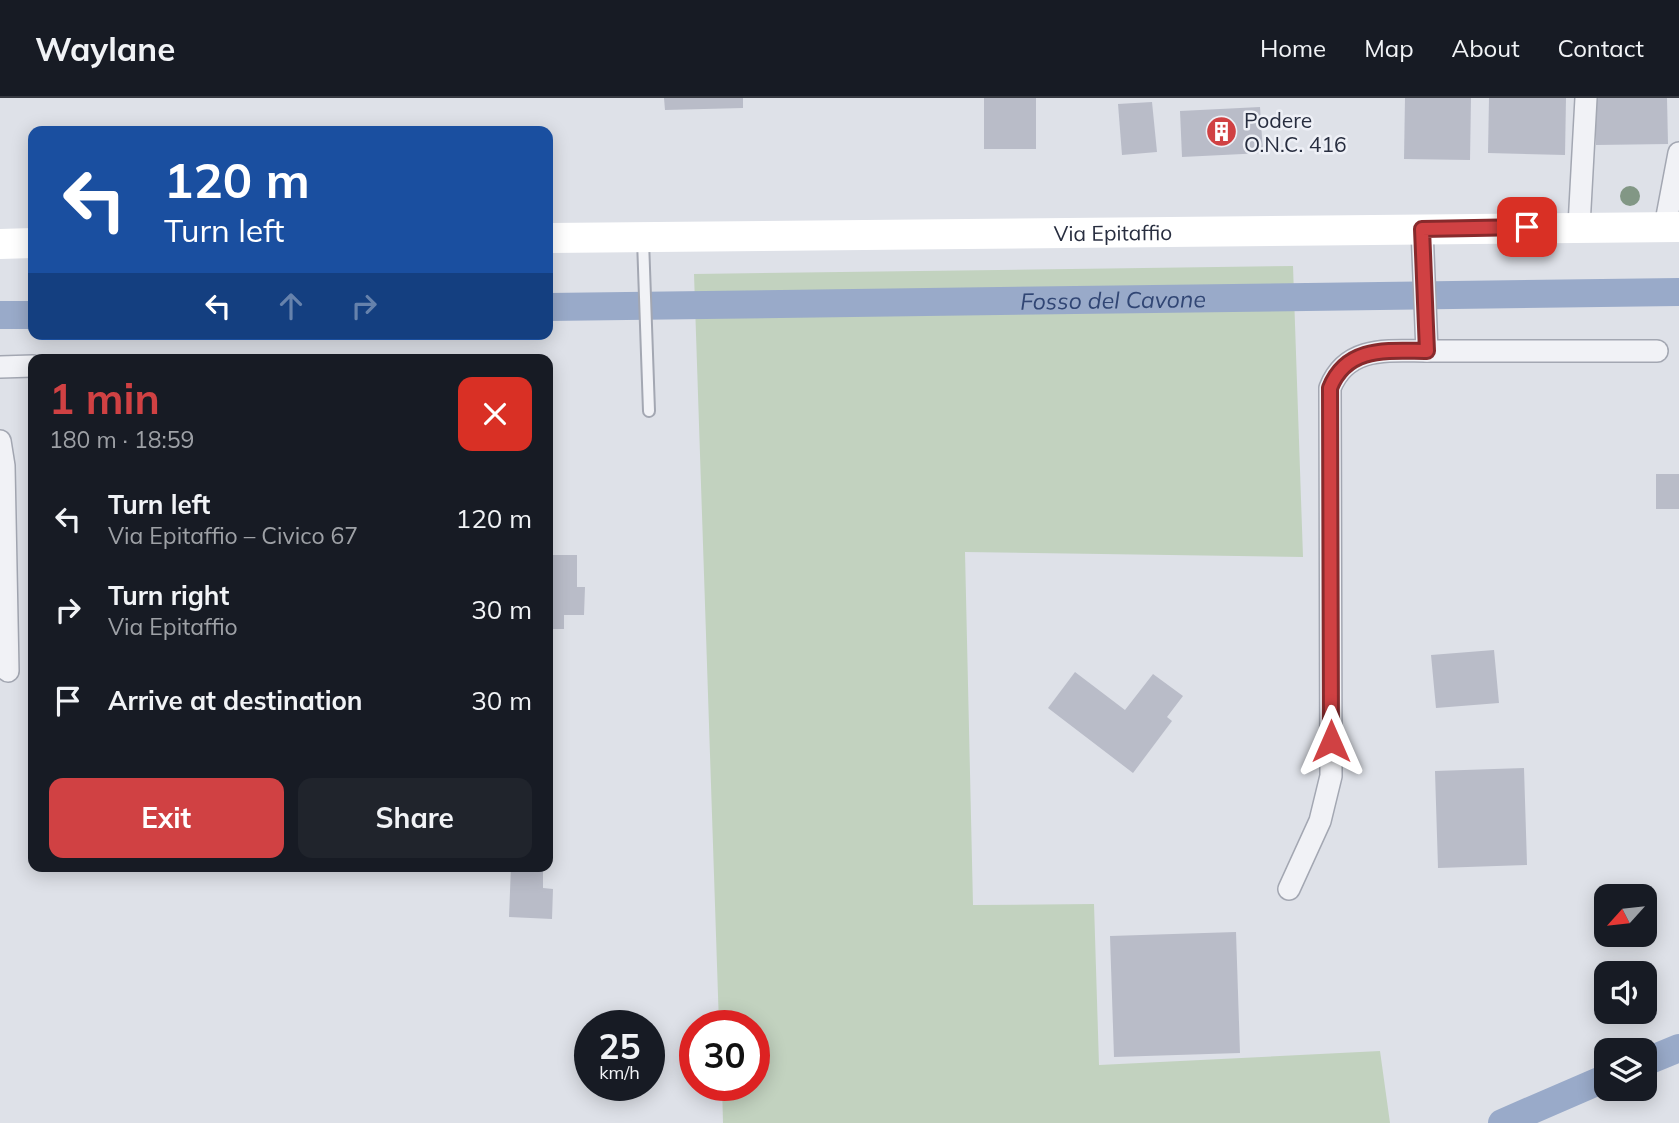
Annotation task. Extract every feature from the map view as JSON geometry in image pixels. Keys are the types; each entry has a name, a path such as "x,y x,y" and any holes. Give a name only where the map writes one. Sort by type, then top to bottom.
{"main road":[{"name":"Via Epitaffio","path":"553,238 1672,227"},
{"path":"0,244 28,243"}],"street":[{"path":"1579,226 1586,98"},
{"path":"1672,227 1679,153"},
{"path":"1422,229 1427,351"},
{"path":"1289,890 1321,821 1331,776 1330,388 1342,368 1364,353 1657,351"},
{"path":"0,367 28,366"},
{"path":"0,441 4,466 8,671"}],"lane":[{"path":"642,237 649,411"}],"green space":[{"path":"1293,266 1303,557 965,552 973,905 1094,904 1099,1065 1380,1051 1390,1123 723,1123 722,1101 770,1101 770,1010 719,1010 694,274"}],"building":[{"path":"664,98 743,98 743,108 665,110"},
{"path":"984,98 1036,98 1036,149 984,149"},
{"path":"1405,98 1471,98 1470,160 1404,159"},
{"path":"1489,98 1566,98 1565,155 1488,153"},
{"path":"1595,98 1667,98 1668,144 1596,145"},
{"path":"1152,102 1157,152 1122,155 1118,104"},
{"name":"Podere O.N.C. 416","path":"1260,107 1263,153 1182,157 1180,111"},
{"path":"1656,474 1679,474 1679,509 1656,509"},
{"path":"553,555 577,555 577,587 585,587 584,615 564,615 564,629 553,629"},
{"path":"1494,650 1499,703 1436,708 1431,655"},
{"path":"1075,672 1125,710 1153,674 1183,696 1167,717 1172,721 1133,773 1048,708"},
{"path":"1524,768 1527,865 1438,868 1435,771"},
{"path":"511,872 543,872 543,888 553,889 552,919 509,917"},
{"path":"1236,932 1240,1053 1114,1057 1110,936"}],"waterway":[{"name":"Fosso del Cavone","path":"553,307 1679,292"},
{"name":"Fosso del Cavone","path":"0,315 28,315"},
{"path":"1657,1057 1679,1048"},
{"path":"1502,1123 1594,1083"}],"place":[{"name":"Podere O.N.C. 416","path":"1221,132"}],"route":[{"path":"1331,741 1329,396 1332,381 1342,368 1364,353 1427,351 1422,229 1527,227"}]}
